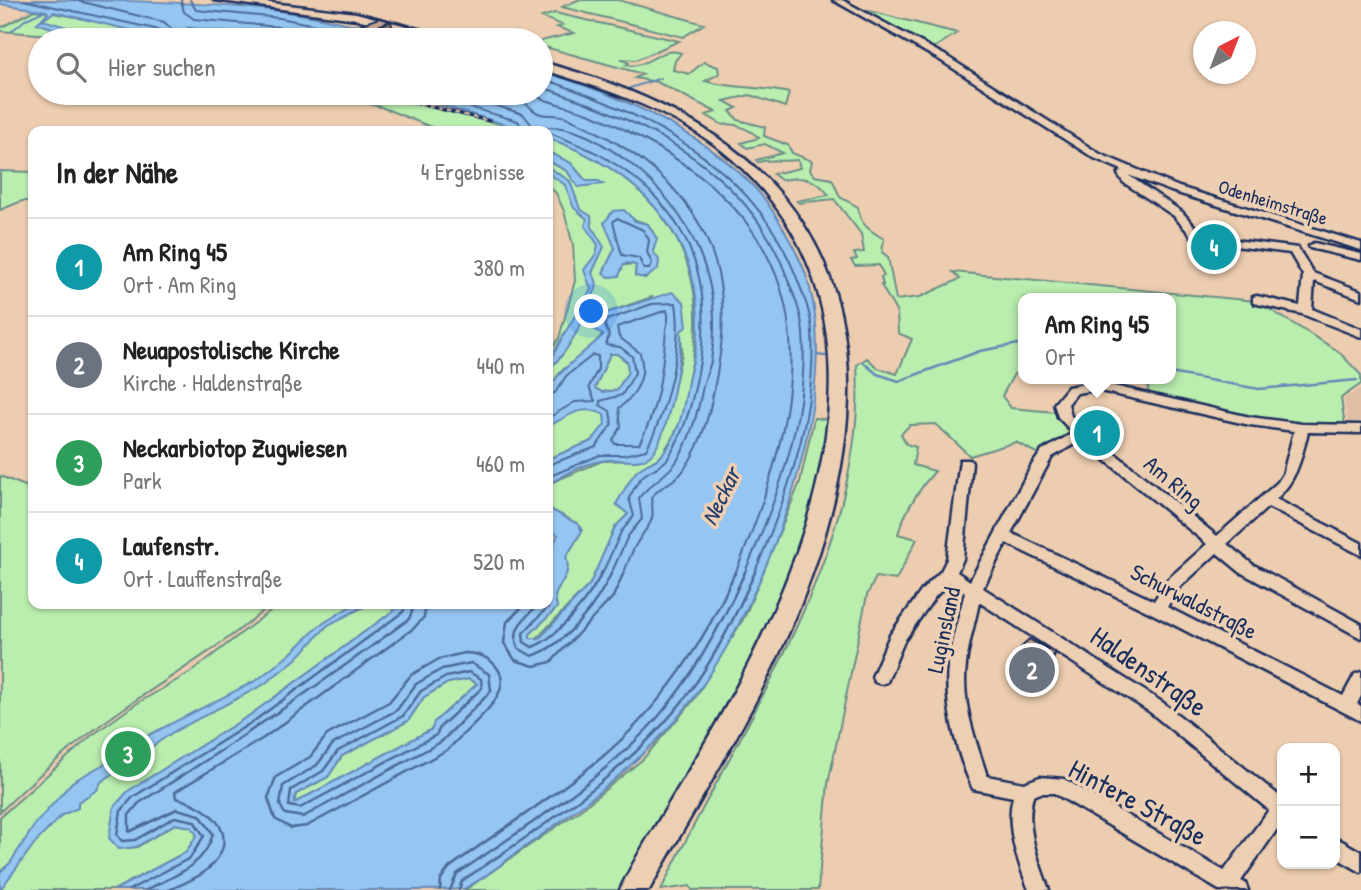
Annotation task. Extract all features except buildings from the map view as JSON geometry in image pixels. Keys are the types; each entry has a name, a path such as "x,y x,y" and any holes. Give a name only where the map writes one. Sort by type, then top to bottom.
{"main road":[{"path":"219,0 356,16 406,28"},
{"path":"553,69 649,103 695,127 739,158 786,206 819,265 835,316 842,352 834,461 817,529 774,634 634,890"}],"street":[{"name":"Odenheimstraße","path":"837,0 943,58 1068,139 1128,170 1175,189 1361,247"},
{"path":"1128,170 1123,174 1127,180 1178,214 1200,239 1294,250"},
{"path":"1294,250 1307,231"},
{"name":"Odenheimstraße","path":"1314,246 1361,257"},
{"path":"1294,250 1309,275 1306,311"},
{"path":"1309,275 1361,295"},
{"path":"1257,300 1306,311 1361,333"},
{"name":"Am Ring","path":"1361,429 1302,428 1196,411 1096,386 1073,390 1062,404 1065,417 1082,434 1216,546 1269,582 1361,632"},
{"path":"1157,609 1173,584 1268,501 1290,474 1302,428"},
{"name":"Luginsland","path":"1025,792 980,783 962,730 957,665 973,592 1043,459 1082,434"},
{"path":"881,677 897,639 928,594 948,574 955,559 965,463"},
{"path":"1268,501 1361,550"},
{"name":"Schurwaldstraße","path":"1003,535 1157,609 1354,710"},
{"name":"Haldenstraße","path":"948,574 1156,707 1277,806"},
{"path":"1354,710 1361,679"},
{"name":"Hintere Straße","path":"1025,792 1040,785 1057,785 1233,886"},
{"path":"1025,792 1020,804 1026,844 1039,890"},
{"path":"1233,886 1277,815"},
{"path":"1340,849 1361,863"}],"shaded area":[{"path":"1361,388 1361,422 1348,422 1344,399"}],"green space":[{"path":"578,0 618,0 704,24 683,37 562,7"},
{"path":"857,8 957,33 932,49"},
{"path":"34,10 123,28 28,28 28,33 0,31 0,28"},
{"path":"555,13 679,41 636,60 621,59 629,63 626,65 640,64 674,51 681,53 673,70 689,74 704,62 718,67 719,74 705,81 789,93 785,107 750,95 724,101 737,108 730,111 738,120 765,127 764,136 788,145 792,153 812,161 810,170 815,176 832,179 840,197 858,207 863,222 884,239 882,252 888,257 896,300 920,297 960,279 953,272 1172,293 1018,293 1018,371 1002,396 1011,408 1055,412 1075,436 1040,455 1016,442 970,456 936,424 910,425 901,434 906,444 916,447 913,465 935,471 923,485 901,525 898,534 917,539 896,580 876,577 867,595 828,784 818,890 692,890 690,886 661,890 760,702 820,570 842,503 855,434 857,365 867,358 878,368 897,374 912,339 898,333 897,313 881,285 881,277 884,276 879,265 855,266 851,260 857,259 854,253 864,252 861,234 834,199 799,203 797,201 829,195 819,184 808,179 781,180 773,174 800,168 798,160 758,162 756,160 783,153 765,144 747,148 741,143 759,138 752,132 742,127 723,125 706,115 716,112 657,82 635,78 643,74 553,49 553,38 574,33 557,27 562,25 542,17"},
{"path":"373,105 426,105 508,126 428,126"},
{"path":"553,140 587,155 621,175 649,200 671,229 686,261 694,296 696,335 685,409 678,428 661,457 653,461 617,503 628,514 615,528 590,584 535,640 530,638 530,634 557,608 555,596 568,568 566,557 582,531 578,524 553,511 553,482 602,461 641,460 658,443 665,426 682,353 681,331 652,297 603,314 594,329 603,334 584,355 561,371 553,383 553,347 559,338 575,281 573,245 564,211 553,190 553,164 567,171 578,187 599,181 586,181 571,163 553,154","holes":["627,217 648,224 653,251 646,278 635,276 636,264 606,267 615,248 610,230"]},
{"path":"0,171 28,172 28,201 0,210"},
{"path":"1176,293 1256,301 1338,351 1361,375 1361,384 1341,398 1345,427 1248,418 1149,396 1148,384 1176,384"},
{"path":"610,353 617,354 627,362 628,372 617,390 602,392 595,388"},
{"path":"577,409 591,409 604,414 606,424 592,441 553,457 553,423"},
{"path":"814,418 833,420 822,484 770,624 623,890 465,890 579,811 643,759 694,700 745,616 800,482"},
{"path":"0,476 28,487 28,609 265,609 217,646 91,733 44,771 0,812"},
{"path":"273,609 396,609 250,715 129,791 114,807 119,849 137,847 175,824 191,827 197,835 186,852 114,890 0,890 0,817 91,736 136,704 191,672"},
{"path":"469,679 477,684 432,729 293,804 296,794 328,777 342,756 408,721 424,697 448,683"}],"water":[{"path":"0,0 140,1 244,7 315,17 366,28 121,28 54,12 43,20 69,28 52,28 37,23 48,13 46,11 0,4"},
{"name":"Neckar","path":"553,75 632,105 692,137 744,177 765,200 798,256 813,304 817,361 810,422 794,486 773,548 748,606 720,658 692,700 656,741 616,778 573,812 470,886 463,889 401,890 114,890 186,852 197,835 191,827 175,824 136,847 119,849 109,838 114,807 128,791 250,715 396,609 553,609 553,545 558,535 553,532 553,511 578,524 582,531 566,557 568,568 555,596 557,608 530,634 530,638 540,638 590,584 615,527 628,514 616,504 630,479 639,469 662,455 673,438 683,410 698,329 695,294 687,262 674,234 656,208 634,186 608,167 553,140 553,126 510,126 440,105 553,105","holes":["469,679 477,684 434,722 432,729 294,803 296,794 328,777 342,756 408,721 424,697 448,683"]},
{"path":"553,154 571,163 586,181 599,181 603,184 578,187 567,171 553,164"},
{"path":"553,170 570,181 580,209 591,216 592,227 604,247 592,273 597,284 595,292 583,310 581,324 570,344 553,365 553,356 559,342 591,289 584,270 596,254 598,245 585,226 587,219 574,208 565,185 553,177"},
{"path":"624,210 635,221 648,224 657,239 653,251 659,260 658,269 646,278 635,276 636,265 627,263 619,276 609,277 603,273 615,248 604,223 613,211"},
{"path":"672,292 684,302 687,326 681,331 679,359 668,416 657,447 650,456 637,461 596,462 553,481 553,457 592,441 605,424 604,414 588,410 575,412 553,423 553,383 603,335 594,329 603,314","holes":["610,354 617,354 627,361 628,372 617,390 602,392 595,388"]},
{"path":"346,609 359,609 328,625 296,659 263,685 173,732 101,782 97,790 78,802 78,808 62,815 35,843 0,890 0,872 10,863 36,823 72,782 118,756 137,741 257,680 289,655 319,626"}],"waterway":[{"path":"12,31 26,19 44,11"},
{"path":"630,88 661,78"},
{"path":"864,363 877,374 899,381 980,351 1018,344"},
{"path":"817,355 825,356"},
{"path":"1176,374 1259,389 1357,380"}],"railway":[{"path":"424,105 489,121"}],"place":[{"name":"Laufenstr.","path":"1214,247"},
{"name":"Am Ring 45","path":"1097,433"},
{"name":"Neuapostolische Kirche","path":"1032,670"},
{"name":"Neckarbiotop Zugwiesen","path":"128,754"}]}
